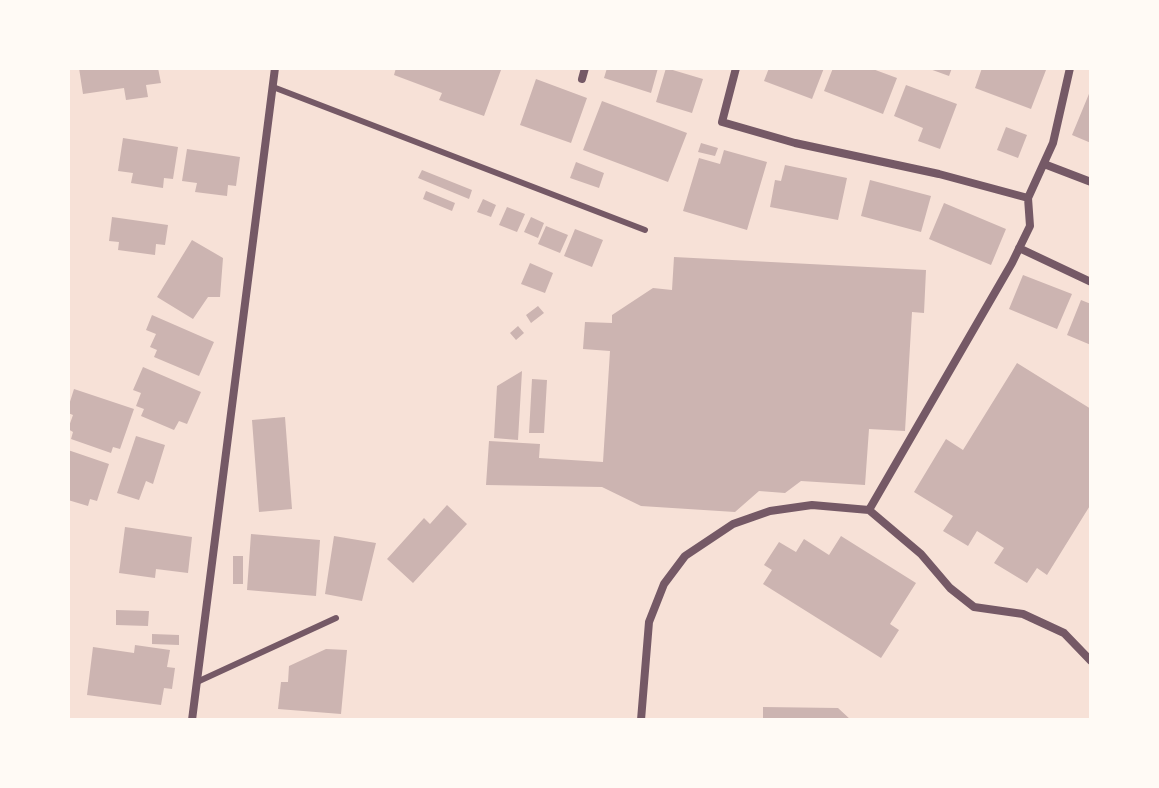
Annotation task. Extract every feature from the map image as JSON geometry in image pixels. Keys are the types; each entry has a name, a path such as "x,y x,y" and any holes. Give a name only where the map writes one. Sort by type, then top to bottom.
{"street":[{"path":"192,720 275,68"},
{"path":"582,79 585,68"},
{"path":"736,68 722,122 795,143 1028,198"},
{"path":"869,510 1030,226 1028,198 1053,143 1070,68"},
{"path":"1044,164 1091,182"},
{"path":"1019,248 1091,282"},
{"path":"641,720 649,622 664,584 685,556 733,524 770,511 812,505 869,510 921,554 950,588 974,607 1023,614 1064,633 1091,661"}],"lane":[{"path":"273,87 645,230"},
{"path":"197,682 336,618"}],"building":[{"path":"79,68 158,68 161,83 146,85 148,97 126,100 124,88 83,94"},
{"path":"396,68 501,70 484,116 439,100 442,93 394,75"},
{"path":"607,68 658,68 651,93 604,78"},
{"path":"666,68 703,79 692,113 656,102"},
{"path":"769,68 824,68 812,99 764,81"},
{"path":"833,68 870,68 897,78 883,114 824,91"},
{"path":"927,68 952,68 949,76"},
{"path":"982,68 1046,70 1031,109 975,88"},
{"path":"536,79 587,98 571,143 520,125"},
{"path":"906,85 957,104 940,149 918,141 923,128 894,116"},
{"path":"1091,89 1091,143 1072,135"},
{"path":"602,101 687,133 668,182 583,150"},
{"path":"1006,127 1027,135 1018,158 997,150"},
{"path":"123,138 178,147 173,179 164,178 163,188 131,183 133,173 118,171"},
{"path":"701,143 718,148 715,156 698,152"},
{"path":"187,149 240,157 236,186 228,185 227,196 195,192 197,183 182,181"},
{"path":"724,150 767,162 747,230 683,211 699,158 720,164"},
{"path":"576,162 604,173 599,188 570,178"},
{"path":"785,165 847,178 838,220 770,207 775,180 781,181"},
{"path":"422,170 472,190 469,199 418,178"},
{"path":"870,180 931,196 921,232 861,216"},
{"path":"426,191 455,203 452,211 423,199"},
{"path":"483,199 496,205 491,217 477,212"},
{"path":"944,203 1006,229 991,265 929,239"},
{"path":"507,207 525,214 517,232 499,225"},
{"path":"112,217 168,225 165,245 156,244 155,255 118,250 119,242 109,241"},
{"path":"531,217 544,223 538,238 524,232"},
{"path":"546,226 568,235 560,253 538,244"},
{"path":"575,229 603,240 592,267 564,256"},
{"path":"192,240 223,258 220,297 208,297 193,319 157,297"},
{"path":"674,257 926,270 924,313 912,312 905,431 869,429 865,485 801,481 785,493 759,491 735,512 641,506 602,487 486,485 489,441 540,444 539,458 603,462 610,351 583,349 585,322 612,323 612,315 653,288 672,290"},
{"path":"530,263 553,273 545,293 521,284"},
{"path":"1023,275 1072,294 1057,329 1009,309"},
{"path":"1081,300 1091,304 1091,345 1067,335"},
{"path":"538,306 544,313 531,323 526,315"},
{"path":"152,315 214,342 199,376 154,357 157,350 150,347 156,334 146,330"},
{"path":"518,326 524,333 516,340 510,333"},
{"path":"1017,363 1091,409 1091,504 1047,575 1037,568 1027,583 994,563 1004,548 977,531 968,546 943,531 953,516 914,492 946,439 963,450"},
{"path":"143,367 201,392 187,424 179,421 174,430 141,416 144,409 136,406 141,393 133,390"},
{"path":"522,371 518,440 494,438 497,386"},
{"path":"532,379 547,380 544,433 529,433"},
{"path":"74,389 134,409 120,449 113,447 111,453 71,439 73,432 68,429 73,415 68,413 68,408"},
{"path":"285,417 292,509 259,512 252,420"},
{"path":"136,436 165,445 153,484 146,481 139,500 117,493"},
{"path":"68,450 109,464 97,501 90,499 88,506 68,500"},
{"path":"447,505 467,524 413,583 387,559 424,518 430,524"},
{"path":"125,527 192,537 188,573 156,569 155,578 119,573"},
{"path":"251,534 320,540 316,596 247,590"},
{"path":"334,536 376,543 362,601 325,594"},
{"path":"841,536 916,583 890,624 899,630 881,658 763,584 772,570 764,565 779,542 796,552 804,539 829,555"},
{"path":"233,556 243,556 243,584 233,584"},
{"path":"116,610 149,611 148,626 116,625"},
{"path":"152,634 179,635 179,645 152,644"},
{"path":"135,645 170,650 167,667 175,668 172,689 164,688 161,705 87,695 93,647 134,653"},
{"path":"326,649 347,650 341,714 278,709 281,682 288,682 289,666"},
{"path":"763,707 838,708 851,720 763,720"}]}
